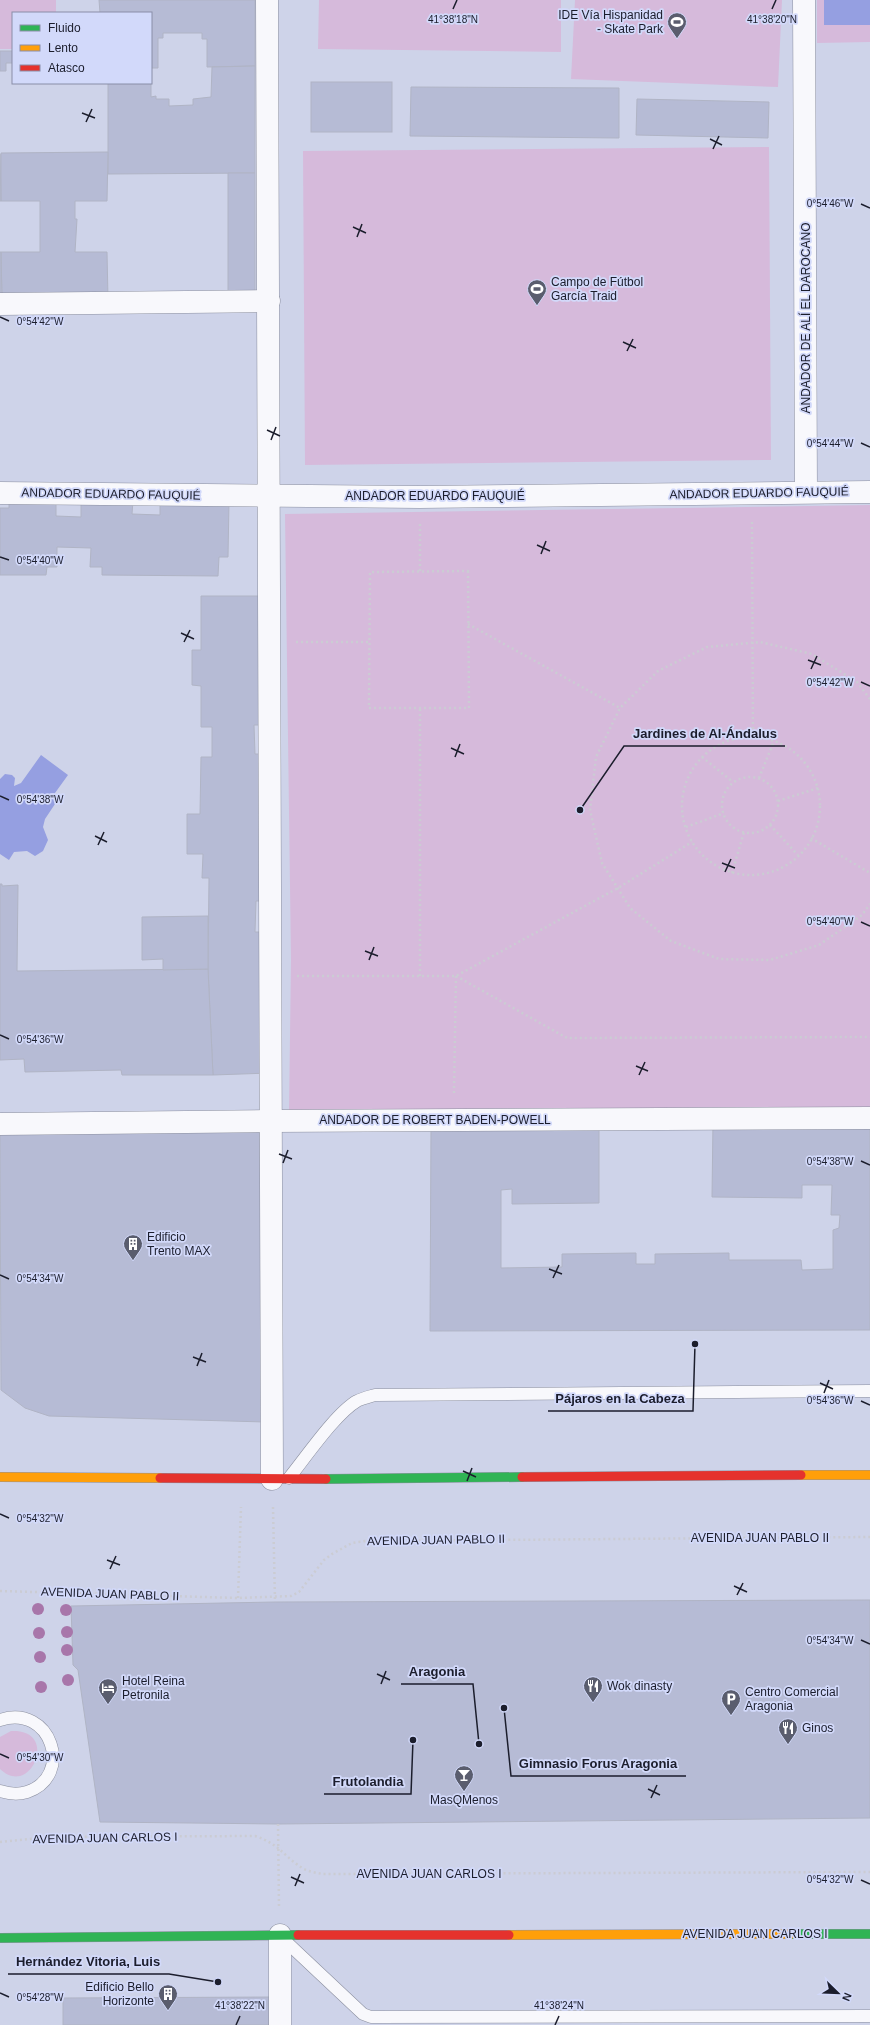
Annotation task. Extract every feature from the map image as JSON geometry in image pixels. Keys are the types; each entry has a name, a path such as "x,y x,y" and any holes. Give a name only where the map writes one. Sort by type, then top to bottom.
{"street":[{"path":"268,0 271,1121 281,1478"},
{"name":"ANDADOR DE ALÍ EL DAROCANO","path":"804,0 806,492"},
{"path":"0,304 269,301"},
{"name":"ANDADOR EDUARDO FAUQUIÉ","path":"0,492 269,497 420,497 870,492"},
{"name":"ANDADOR DE ROBERT BADEN-POWELL","path":"0,1124 870,1118"},
{"path":"0,1477 281,1478 870,1475"},
{"name":"AVENIDA JUAN CARLOS I","path":"0,1938 280,1935 870,1934"},
{"path":"280,1935 280,2025"}],"lane":[{"path":"281,1478 350,1406 364,1397 375,1395 870,1391"},
{"path":"0,1720 8,1717 19,1717 31,1720 41,1726 48,1735 54,1758 50,1771 43,1782 32,1790 19,1794 6,1793 0,1790"},
{"path":"280,1935 363,2014 370,2017 870,2016"}],"path":[{"path":"752,493 753,737"},
{"path":"420,497 420,572"},
{"path":"468,571 468,708 369,708 370,572 420,572 468,571"},
{"path":"468,624 620,708"},
{"path":"270,642 370,642"},
{"path":"870,699 857,682 812,654 760,642 707,648 658,671 620,708 596,757 590,810 602,863 630,908 671,941 719,959 770,960 819,945 862,916 870,904"},
{"path":"420,707 420,976"},
{"path":"744,736 753,737 768,738 790,748 807,764 818,788 820,805 818,826 808,846 793,861 774,871 753,875 732,873 710,862 692,842 686,827 682,799 688,776 702,757 721,743 744,736"},
{"path":"759,778 774,741"},
{"path":"702,757 733,782"},
{"path":"746,777 759,778 767,782 773,788 778,801 778,813 770,825 757,832 744,832 730,825 724,813 723,798 727,789 733,782 746,777"},
{"path":"778,801 818,788"},
{"path":"686,827 724,813"},
{"path":"770,825 798,855"},
{"path":"732,873 744,832"},
{"path":"811,838 870,873"},
{"path":"271,976 456,976 618,888 692,842"},
{"path":"456,976 566,1038 870,1038"},
{"path":"454,1094 456,976"},
{"path":"238,1598 242,1478"},
{"path":"275,1602 281,1478"},
{"name":"AVENIDA JUAN PABLO II","path":"0,1591 275,1598 296,1594 305,1586 324,1560 352,1543 366,1540 870,1537"},
{"path":"278,1824 280,1935"},
{"name":"AVENIDA JUAN CARLOS I","path":"0,1842 50,1837 255,1836 267,1840 278,1847 302,1867 323,1874 870,1872"}],"shaded area":[{"path":"0,0 56,0 56,12 12,12 12,49 0,49"},
{"path":"319,0 561,0 561,52 318,49"},
{"name":"IDE Vía Hispanidad - Skate Park","path":"575,0 782,0 778,87 571,79"},
{"path":"817,0 870,0 870,42 817,43"},
{"name":"Campo de Fútbol García Traid","path":"769,147 771,460 305,465 303,151"},
{"path":"870,505 870,1107 289,1112 291,960 285,514"},
{"path":"11,1731 26,1733 34,1740 37,1750 36,1760 30,1769 22,1775 11,1776 0,1769 0,1737"}],"water":[{"path":"824,0 870,0 870,25 824,25"},
{"path":"41,755 68,775 55,793 55,804 45,819 43,827 48,840 43,851 35,856 27,851 14,852 9,860 0,854 0,779 5,774 12,775 15,778 14,786 21,783"}],"building":[{"path":"99,0 255,0 255,66 207,67 207,39 202,39 202,33 163,33 163,38 158,38 158,68 152,68 152,12 100,12"},
{"path":"0,51 12,51 12,63 6,63 6,71 0,71"},
{"path":"255,66 255,173 108,174 108,84 151,84 151,97 156,96 156,99 169,99 169,106 193,105 193,99 211,97 212,67"},
{"path":"311,82 392,82 392,132 311,132"},
{"path":"411,87 619,88 619,138 410,136"},
{"path":"637,99 769,102 768,138 636,135"},
{"path":"108,152 107,201 75,201 75,219 77,219 75,252 107,252 108,299 2,300 1,252 40,252 40,201 1,201 1,153"},
{"path":"0,154 1,201 0,201"},
{"path":"228,173 255,173 255,299 228,300"},
{"path":"1,252 2,300 0,300"},
{"path":"9,497 56,498 56,516 81,517 81,500 133,501 132,514 160,515 160,500 229,501 228,557 219,557 218,576 102,575 102,567 90,567 91,548 57,547 57,567 47,567 46,575 0,575 0,508 9,508"},
{"path":"201,596 268,596 267,725 254,725 255,754 268,754 267,901 256,901 255,932 269,932 270,1073 213,1075 208,969 209,878 202,878 203,854 187,854 187,814 200,814 201,757 212,757 212,727 201,727 201,686 192,685 192,650 201,650"},
{"path":"0,884 2,884 2,886 18,885 17,971 208,969 213,1075 122,1075 121,1070 25,1072 24,1059 0,1060"},
{"path":"208,916 208,969 163,970 163,959 142,960 142,917"},
{"path":"713,1121 870,1123 870,1330 430,1331 431,1126 599,1125 599,1203 512,1204 512,1189 501,1190 501,1268 562,1267 562,1254 636,1253 636,1264 655,1264 655,1254 729,1253 729,1260 801,1260 802,1270 833,1269 833,1230 839,1228 840,1215 831,1215 832,1185 802,1185 802,1198 712,1197"},
{"name":"Edificio Trento MAX","path":"266,1128 265,1422 49,1416 25,1408 1,1390 0,1133"},
{"path":"870,1600 870,1818 278,1824 100,1822 78,1670 73,1665 71,1606 275,1602"},
{"name":"Edificio Bello Horizonte","path":"273,1997 273,2025 63,2025 63,1998"}],"traffic: fast":[{"path":"326,1479 522,1477"},
{"path":"791,1934 870,1934"},
{"path":"0,1938 298,1935"}],"traffic: slow":[{"path":"801,1475 870,1475"},
{"path":"0,1477 160,1478"},
{"path":"509,1935 791,1934"}],"traffic: jam":[{"path":"522,1477 801,1475"},
{"path":"160,1478 326,1479"},
{"path":"298,1935 509,1935"}],"place":[{"name":"IDE Vía Hispanidad - Skate Park","path":"677,39"},
{"name":"Campo de Fútbol García Traid","path":"537,306"},
{"name":"Jardines de Al-Ándalus","path":"580,810"},
{"name":"Edificio Trento MAX","path":"133,1261"},
{"name":"Pájaros en la Cabeza","path":"695,1344"},
{"name":"Wok dinasty","path":"593,1703"},
{"name":"Hotel Reina Petronila","path":"108,1705"},
{"name":"Gimnasio Forus Aragonia","path":"504,1708"},
{"name":"Centro Comercial Aragonia","path":"731,1716"},
{"name":"Frutolandia","path":"413,1740"},
{"name":"Aragonia","path":"479,1744"},
{"name":"Ginos","path":"788,1745"},
{"name":"MasQMenos","path":"464,1792"},
{"name":"Hernández Vitoria, Luis","path":"218,1982"},
{"name":"Edificio Bello Horizonte","path":"168,2011"}]}
